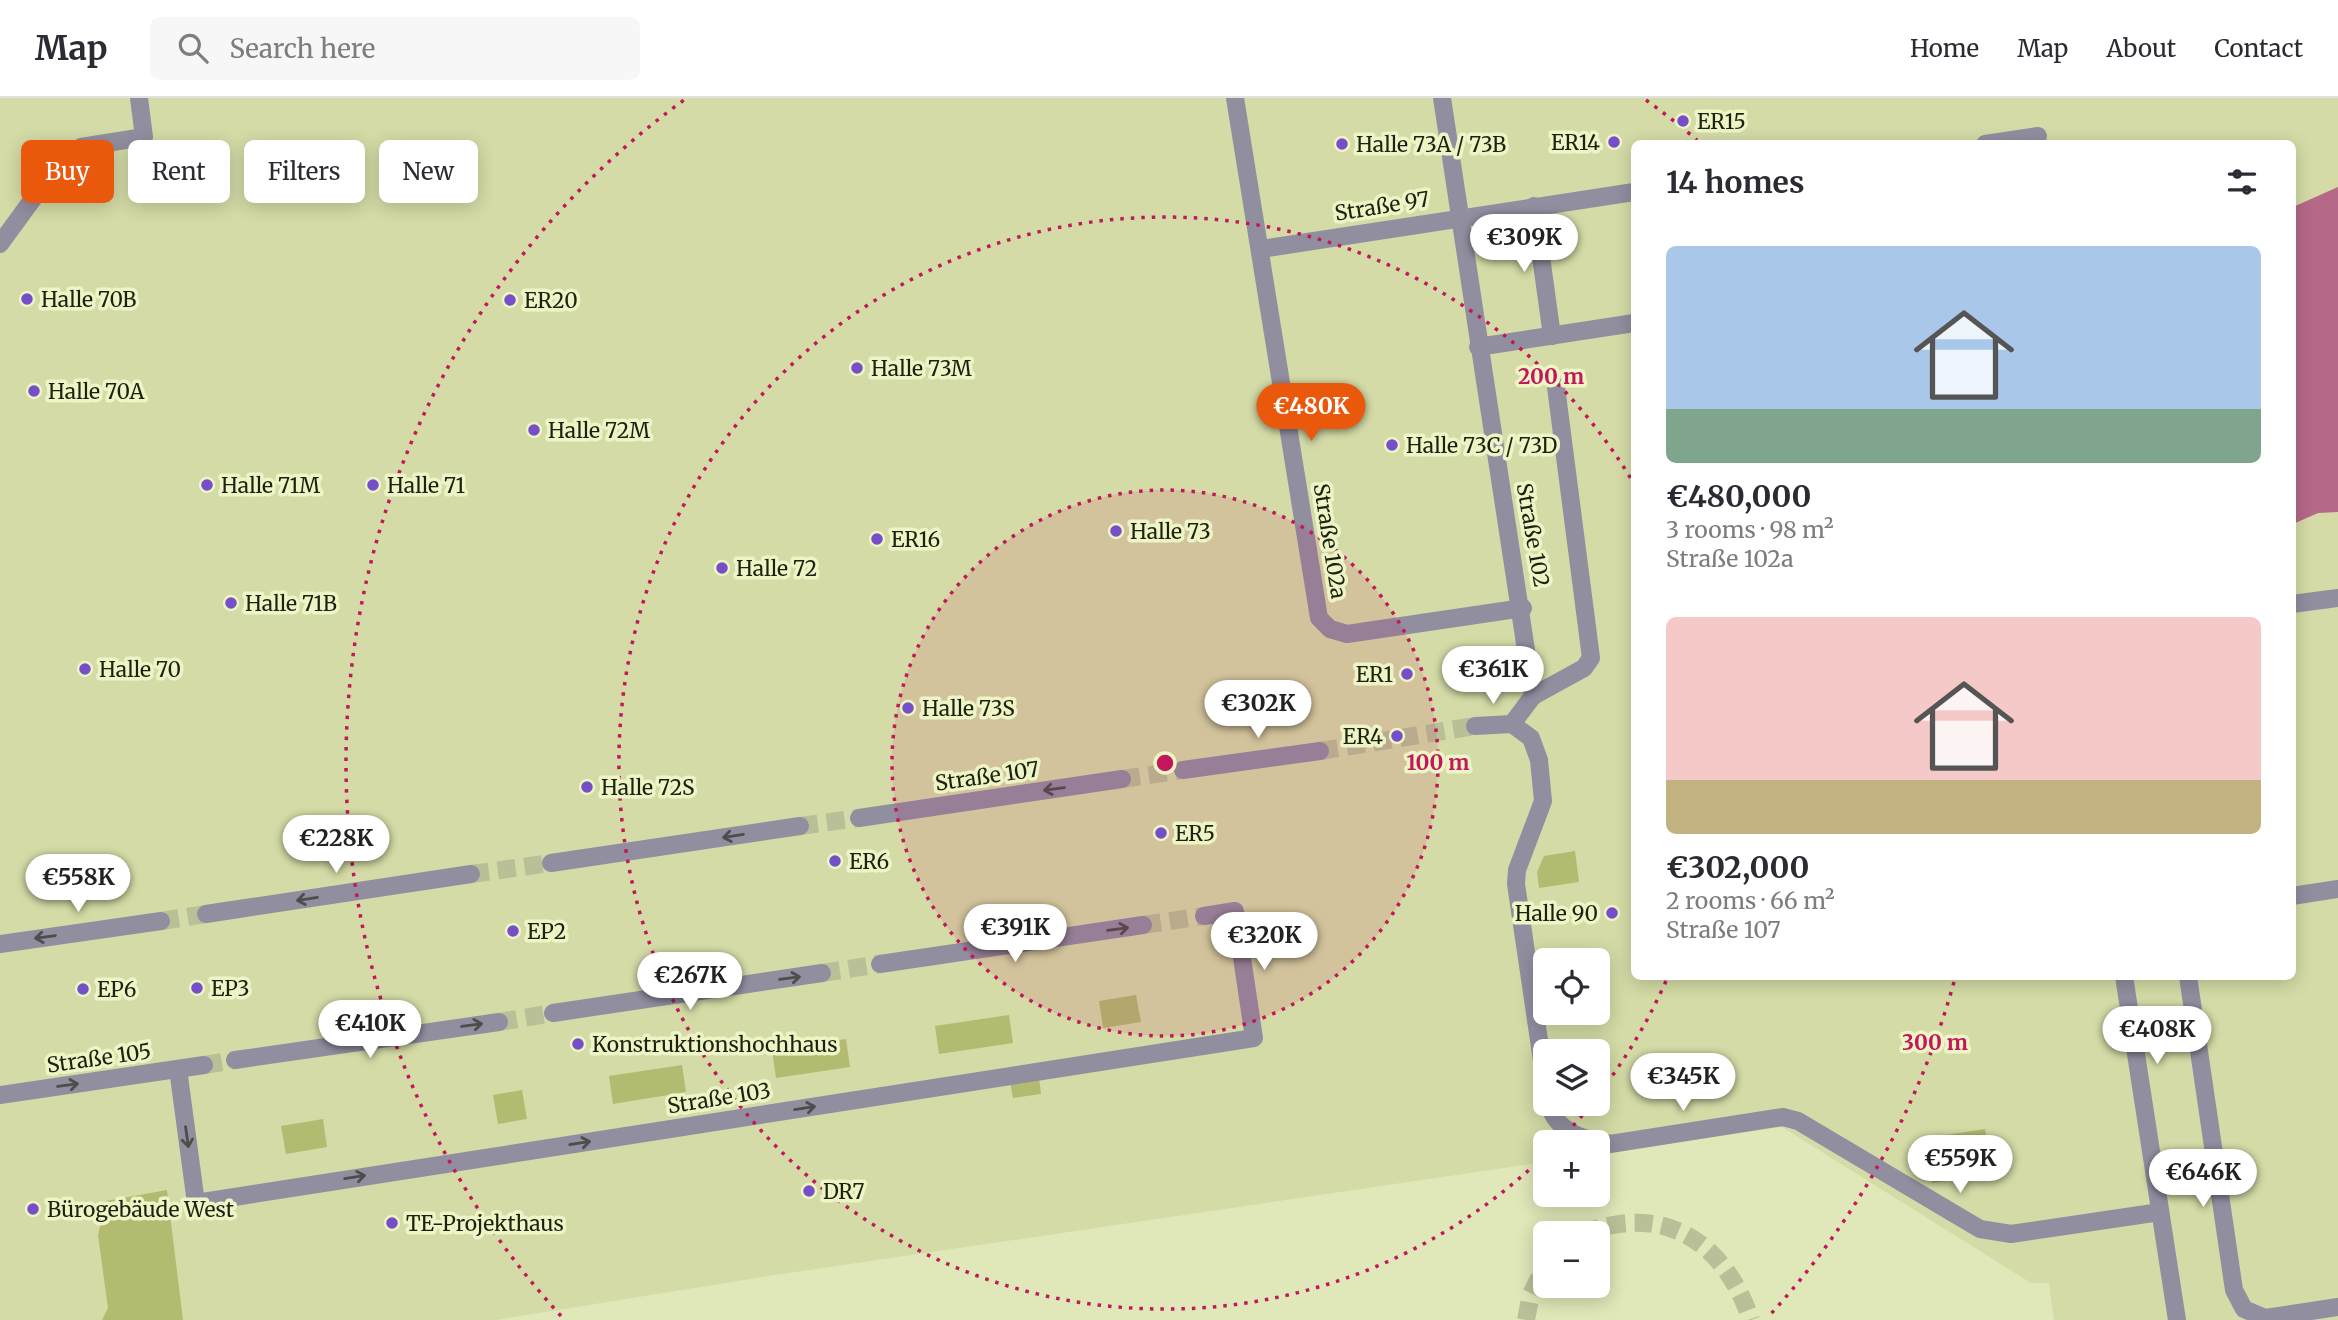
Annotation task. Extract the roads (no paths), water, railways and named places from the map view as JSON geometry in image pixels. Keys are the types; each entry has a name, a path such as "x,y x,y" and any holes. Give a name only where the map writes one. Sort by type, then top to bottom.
{"street":[{"path":"0,244 46,181 81,147 145,137 139,98"},
{"name":"Straße 102a","path":"1235,98 1319,618 1330,629 1348,634 1522,608"},
{"name":"Straße 102","path":"1442,98 1478,347 1534,696 1584,668 1591,658 1556,387"},
{"path":"2012,140 2038,136"},
{"name":"Straße 97","path":"1261,248 1631,192"},
{"path":"1534,206 1552,336"},
{"path":"1478,347 1631,323"},
{"path":"2296,603 2338,597"},
{"path":"1513,724 1534,696"},
{"path":"1475,726 1513,724 1531,737 1539,760 1543,801 1517,870 1520,916 1539,1039"},
{"path":"1183,770 1320,751"},
{"name":"Straße 107","path":"859,818 1122,779"},
{"path":"551,863 800,826"},
{"path":"206,914 471,874"},
{"path":"2296,895 2338,889"},
{"name":"Straße 103","path":"178,1069 196,1203 1254,1038 1230,912 1204,916"},
{"path":"0,943 161,921"},
{"path":"880,964 1143,925"},
{"path":"553,1013 822,973"},
{"path":"2125,980 2177,1320"},
{"path":"2189,980 2234,1290 2244,1308 2265,1318 2338,1307"},
{"path":"235,1060 499,1021"},
{"name":"Straße 105","path":"0,1095 204,1065"},
{"path":"1556,1116 1563,1127 1584,1140 1610,1144 1783,1117 1798,1121 1980,1229 2006,1234 2160,1212"}],"tunnel":[{"path":"1320,751 1475,726"},
{"path":"1122,779 1183,770"},
{"path":"800,826 859,818"},
{"path":"471,874 551,863"},
{"path":"161,921 206,914"},
{"path":"1143,925 1204,916"},
{"path":"822,973 880,964"},
{"path":"499,1022 553,1013"},
{"path":"204,1065 235,1060"},
{"path":"1610,1226 1639,1223 1664,1226 1687,1235 1707,1250 1725,1269 1751,1320"},
{"path":"1526,1320 1533,1290"}],"place":[{"name":"ER15","path":"1683,121"},
{"name":"ER14","path":"1614,142"},
{"name":"Halle 73A / 73B","path":"1342,144"},
{"name":"Halle 70B","path":"27,299"},
{"name":"ER20","path":"510,300"},
{"name":"Halle 73M","path":"857,368"},
{"name":"Halle 70A","path":"34,391"},
{"name":"Halle 72M","path":"534,430"},
{"name":"Halle 73C / 73D","path":"1392,445"},
{"name":"Halle 71M","path":"207,485"},
{"name":"Halle 71","path":"373,485"},
{"name":"Halle 73","path":"1116,531"},
{"name":"ER16","path":"877,539"},
{"name":"Halle 72","path":"722,568"},
{"name":"Halle 71B","path":"231,603"},
{"name":"Halle 70","path":"85,669"},
{"name":"ER1","path":"1407,674"},
{"name":"Halle 73S","path":"908,708"},
{"name":"ER4","path":"1397,736"},
{"name":"Halle 72S","path":"587,787"},
{"name":"ER5","path":"1161,833"},
{"name":"ER6","path":"835,861"},
{"name":"Halle 90","path":"1612,913"},
{"name":"EP2","path":"513,931"},
{"name":"EP3","path":"197,988"},
{"name":"EP6","path":"83,989"},
{"name":"Konstruktionshochhaus","path":"578,1044"},
{"name":"DR7","path":"809,1191"},
{"name":"Bürogebäude West","path":"33,1209"},
{"name":"TE-Projekthaus","path":"392,1223"}]}
